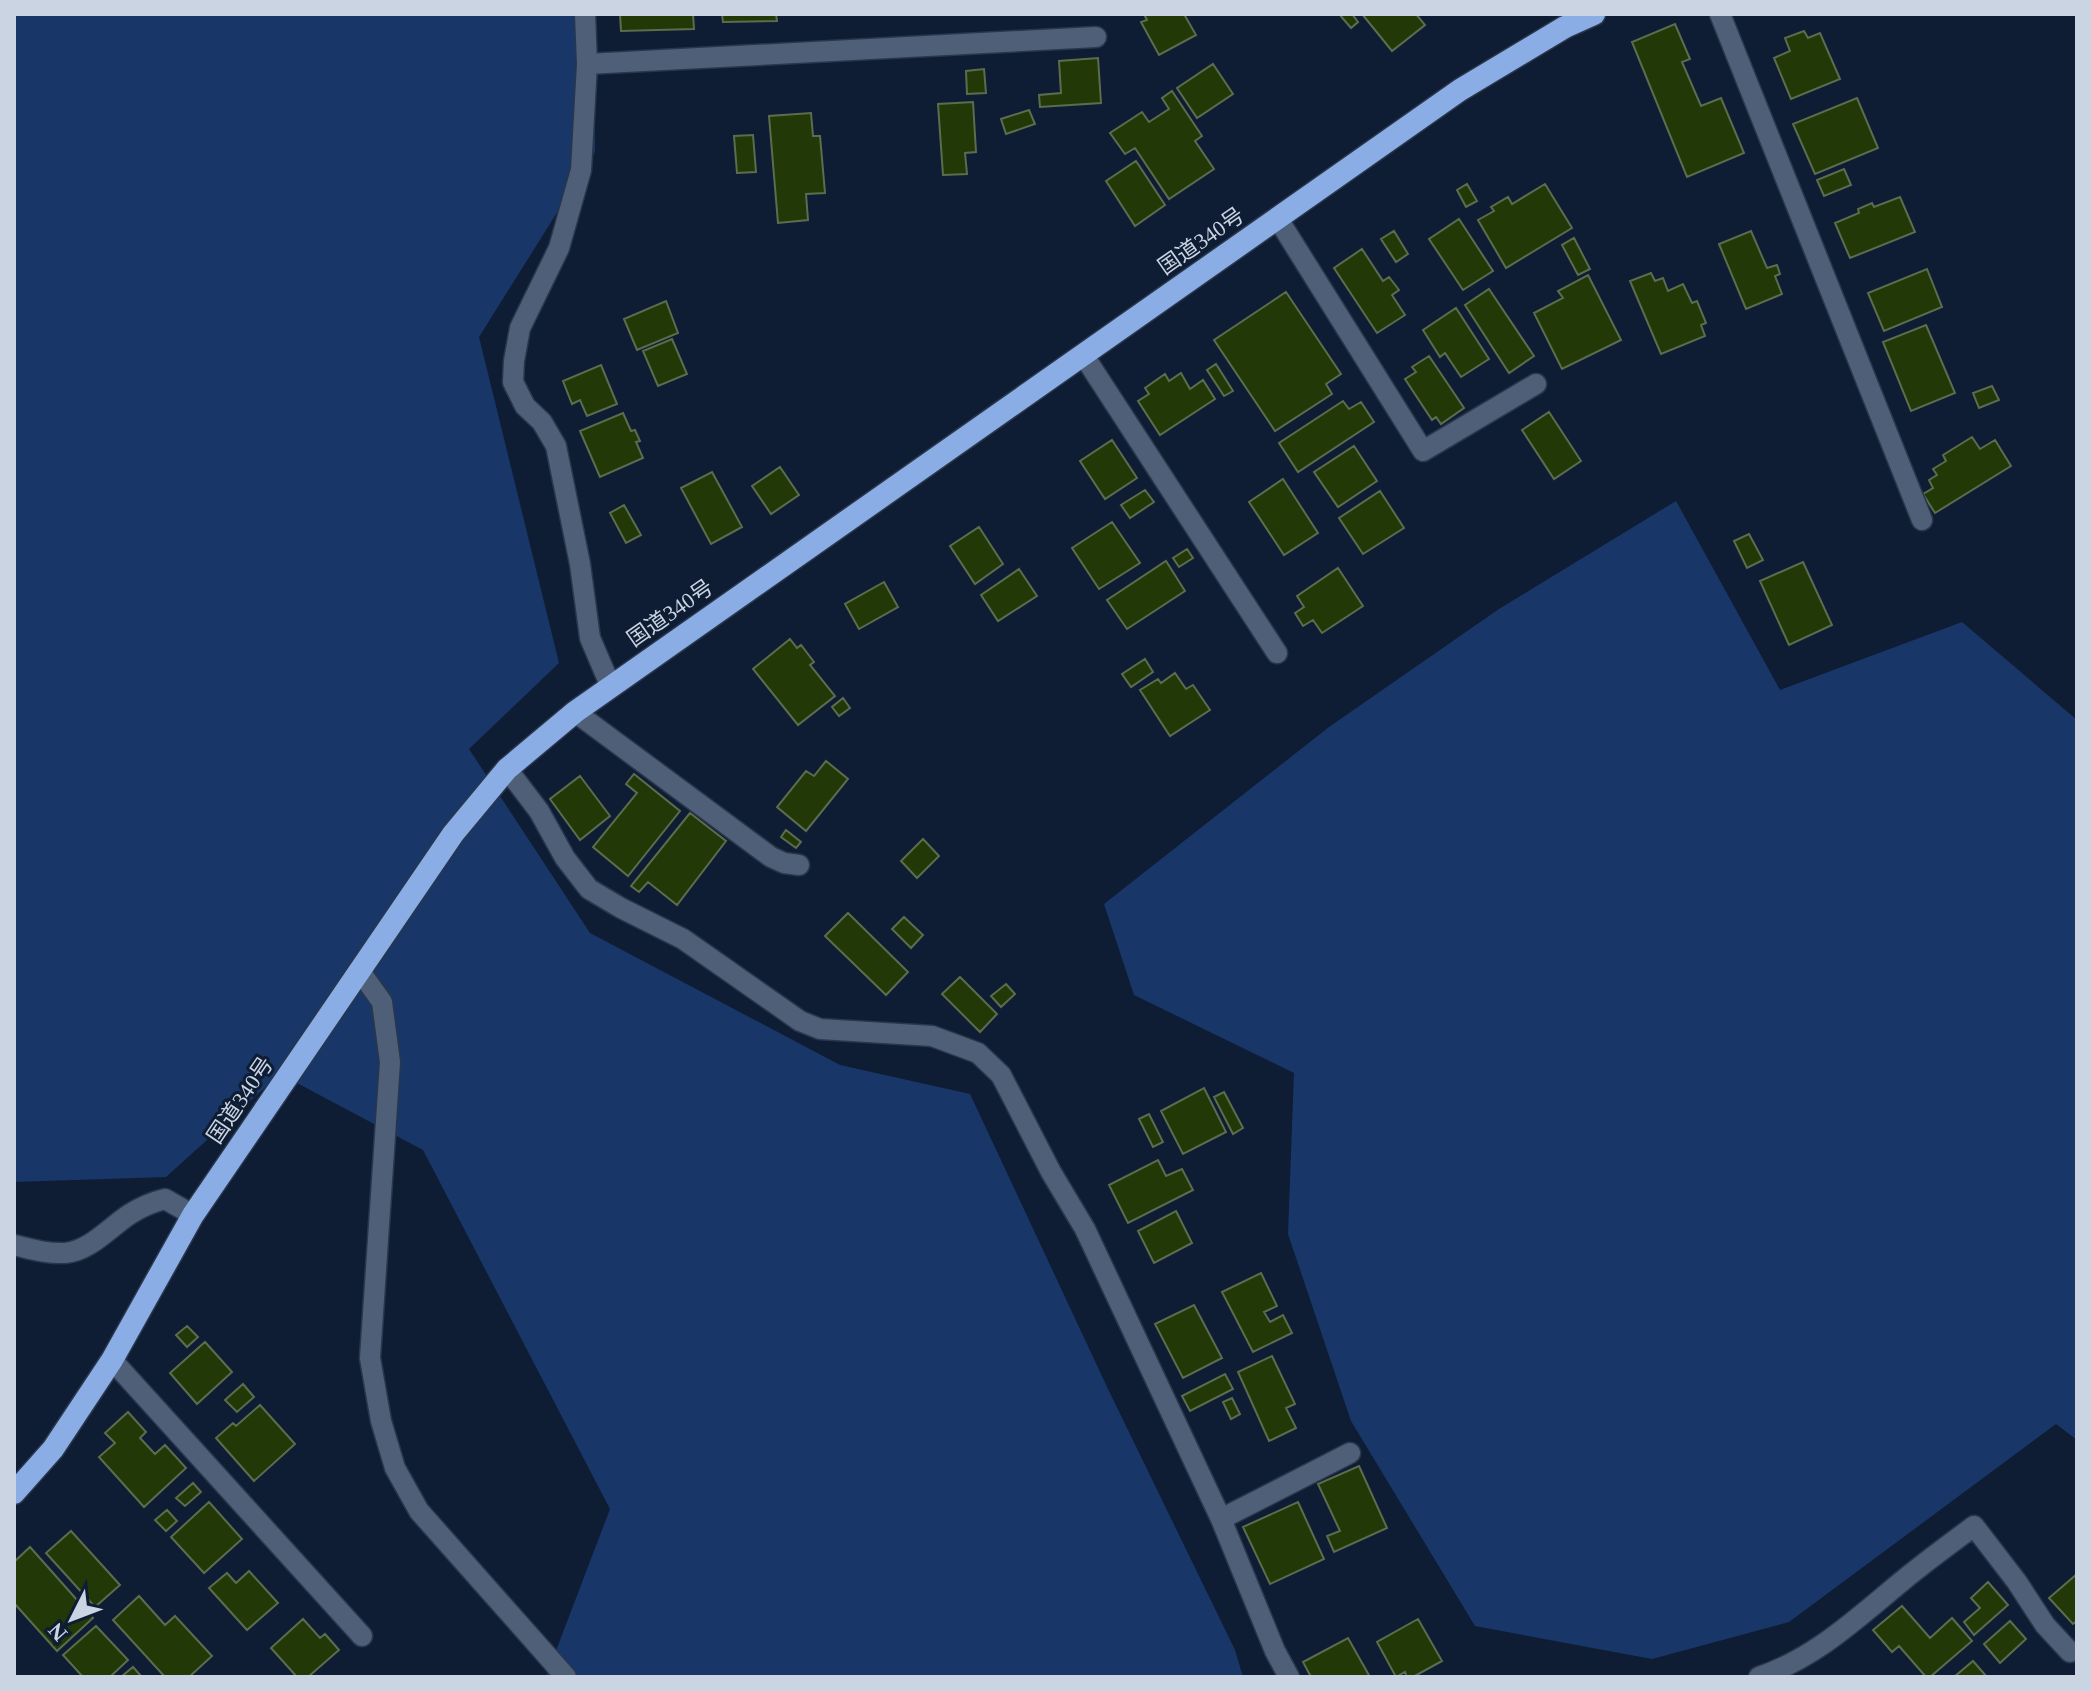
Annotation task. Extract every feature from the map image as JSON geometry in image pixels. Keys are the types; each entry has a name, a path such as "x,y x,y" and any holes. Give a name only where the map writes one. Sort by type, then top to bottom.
{"highway":[{"name":"国道340号","path":"14,1493 53,1449 112,1360 193,1215 359,970 453,834 507,769 575,712 1460,90 1565,27 1594,14"}],"street":[{"path":"585,14 587,64 581,170 559,248 520,328 513,382 525,406 542,422 556,446 580,564 590,638 611,687"},
{"path":"1720,14 1922,520"},
{"path":"587,64 1096,37"},
{"path":"1278,219 1423,451 1536,384"},
{"path":"1084,356 1277,653"},
{"path":"575,712 771,857 799,865"},
{"path":"507,769 539,811 565,858 589,889 683,939 800,1021 820,1029 932,1036 978,1053 1001,1075 1051,1172 1085,1229 1221,1519 1275,1651 1289,1677"},
{"path":"359,970 382,1002 390,1062 370,1358 381,1421 395,1468 419,1511 566,1677"},
{"path":"14,1245 44,1253 69,1253 92,1243 131,1214 165,1199 193,1215"},
{"path":"112,1360 362,1636"},
{"path":"1221,1519 1350,1453"},
{"path":"1759,1677 1803,1658 1830,1641 1974,1526 2045,1625 2070,1652"}],"shaded area":[{"path":"14,14 594,14 595,152 479,337 559,663 469,749 590,933 840,1065 970,1094 1235,1650 1243,1677 546,1677 610,1509 423,1150 280,1074 166,1177 14,1182"},
{"path":"1676,501 1780,690 1962,622 2077,720 2077,1440 2056,1424 1789,1622 1652,1659 1475,1626 1351,1421 1288,1234 1294,1073 1134,995 1104,904 1329,727 1499,609"}],"building":[{"path":"620,14 693,14 694,29 621,31"},
{"path":"722,14 776,14 777,21 723,22"},
{"path":"1144,14 1184,14 1196,35 1159,55 1141,22 1147,20"},
{"path":"1339,14 1352,14 1358,22 1351,28"},
{"path":"1362,14 1416,14 1425,25 1392,51"},
{"path":"1675,24 1690,59 1682,62 1701,106 1721,98 1744,153 1687,177 1632,42"},
{"path":"1804,31 1808,38 1820,33 1840,79 1791,99 1774,58 1790,51 1785,38"},
{"path":"1098,58 1101,103 1040,107 1039,95 1061,93 1059,61"},
{"path":"1213,64 1233,94 1197,118 1177,88"},
{"path":"984,69 986,93 967,94 966,71"},
{"path":"1172,91 1202,136 1195,141 1214,169 1169,199 1135,148 1125,154 1110,133 1142,112 1149,122 1169,109 1162,98"},
{"path":"1857,98 1878,148 1815,174 1793,124"},
{"path":"973,102 976,152 965,153 967,174 943,175 938,104"},
{"path":"1029,110 1035,124 1006,134 1001,119"},
{"path":"811,113 813,136 820,136 825,193 806,194 808,220 778,223 769,116"},
{"path":"753,135 756,172 737,173 734,136"},
{"path":"1136,161 1165,205 1135,226 1106,181"},
{"path":"1844,169 1851,185 1824,196 1817,180"},
{"path":"1467,184 1477,201 1466,207 1457,190"},
{"path":"1545,184 1572,228 1506,268 1478,220 1494,211 1491,207 1508,197 1512,204"},
{"path":"1900,197 1915,232 1850,258 1835,223 1859,213 1858,209 1872,203 1874,207"},
{"path":"1459,219 1493,271 1463,290 1429,239"},
{"path":"1394,231 1408,254 1396,262 1381,239"},
{"path":"1751,231 1767,268 1777,265 1780,274 1775,276 1782,294 1746,309 1719,244"},
{"path":"1574,238 1590,269 1578,275 1562,245"},
{"path":"1362,249 1383,281 1389,277 1399,290 1392,295 1405,315 1377,333 1334,268"},
{"path":"1927,269 1942,307 1884,331 1868,293"},
{"path":"1651,273 1655,281 1663,278 1668,291 1683,284 1692,303 1697,301 1706,323 1701,325 1705,336 1661,354 1630,281"},
{"path":"1588,275 1621,340 1562,369 1534,313 1563,298 1558,291"},
{"path":"1489,289 1534,356 1509,373 1465,305"},
{"path":"1286,292 1341,374 1326,384 1332,394 1275,431 1214,340"},
{"path":"666,301 678,333 637,350 624,319"},
{"path":"1456,308 1489,359 1461,377 1445,353 1440,357 1423,330"},
{"path":"1926,325 1955,393 1911,411 1883,342"},
{"path":"672,339 687,374 658,386 643,351"},
{"path":"1429,356 1464,408 1441,424 1436,417 1432,420 1405,379 1416,372 1412,367"},
{"path":"1216,364 1233,391 1224,396 1207,370"},
{"path":"601,365 617,404 587,416 580,400 572,404 563,381"},
{"path":"1181,373 1190,389 1203,380 1215,399 1160,435 1138,401 1149,394 1145,388 1165,374 1169,381"},
{"path":"1992,386 1999,400 1979,408 1973,393"},
{"path":"1343,401 1349,409 1361,402 1374,422 1298,472 1279,443"},
{"path":"1549,412 1581,461 1554,479 1522,430"},
{"path":"623,413 631,431 635,430 640,441 636,442 643,458 600,477 580,431"},
{"path":"1972,437 1980,449 1995,440 2011,466 1935,513 1923,494 1933,488 1929,480 1937,475 1933,469 1946,461 1943,455"},
{"path":"1112,440 1137,478 1105,499 1080,461"},
{"path":"1354,446 1377,481 1338,507 1314,472"},
{"path":"780,467 799,495 771,514 752,486"},
{"path":"712,472 742,527 711,544 681,488"},
{"path":"1283,479 1318,533 1284,555 1249,502"},
{"path":"1145,490 1154,502 1130,518 1121,505"},
{"path":"1380,491 1404,528 1363,554 1339,518"},
{"path":"624,505 641,535 626,543 610,513"},
{"path":"1112,522 1140,563 1099,589 1072,548"},
{"path":"979,527 1003,564 975,584 950,546"},
{"path":"1749,534 1763,560 1747,568 1734,541"},
{"path":"1187,549 1193,558 1179,567 1173,558"},
{"path":"1166,561 1185,591 1127,629 1107,600"},
{"path":"1803,562 1832,625 1789,645 1760,581"},
{"path":"1338,568 1363,606 1322,633 1313,620 1303,626 1295,613 1304,607 1297,596"},
{"path":"1019,569 1037,596 998,621 981,595"},
{"path":"884,582 898,607 859,629 845,604"},
{"path":"790,639 797,648 801,645 814,662 810,665 835,696 798,725 753,669"},
{"path":"1145,659 1153,672 1131,687 1122,674"},
{"path":"1175,673 1186,689 1193,685 1210,710 1170,736 1140,690 1158,679 1161,683"},
{"path":"843,698 850,708 839,716 832,707"},
{"path":"826,761 848,779 806,831 777,807 806,771 814,776"},
{"path":"634,774 680,811 628,876 593,847 637,793 626,784"},
{"path":"580,776 610,816 580,840 550,799"},
{"path":"690,813 726,841 677,905 648,882 639,892 631,886"},
{"path":"786,830 801,842 796,848 781,837"},
{"path":"923,839 939,856 917,878 901,861"},
{"path":"848,913 908,972 886,995 825,936"},
{"path":"904,917 923,935 911,948 892,929"},
{"path":"960,977 997,1014 980,1032 942,994"},
{"path":"1006,984 1015,994 1001,1007 991,996"},
{"path":"1204,1088 1226,1132 1183,1154 1161,1111"},
{"path":"1224,1092 1243,1128 1233,1134 1214,1097"},
{"path":"1149,1114 1163,1142 1153,1147 1139,1119"},
{"path":"1158,1160 1166,1176 1182,1169 1193,1190 1128,1223 1109,1185"},
{"path":"1176,1211 1192,1243 1154,1263 1138,1231"},
{"path":"1261,1273 1277,1306 1264,1312 1270,1322 1283,1315 1292,1333 1253,1352 1222,1292"},
{"path":"1194,1305 1222,1358 1183,1378 1155,1324"},
{"path":"187,1326 198,1337 187,1347 176,1335"},
{"path":"205,1342 232,1372 197,1404 170,1373"},
{"path":"1272,1356 1295,1404 1286,1408 1296,1428 1269,1441 1238,1372"},
{"path":"1225,1374 1233,1389 1190,1411 1182,1396"},
{"path":"243,1384 254,1397 237,1412 225,1400"},
{"path":"1232,1398 1240,1414 1231,1419 1223,1402"},
{"path":"260,1405 295,1444 254,1481 216,1438 233,1423 236,1426"},
{"path":"128,1412 146,1432 140,1438 155,1454 165,1445 186,1468 144,1507 99,1457 115,1443 105,1433"},
{"path":"1359,1466 1387,1528 1334,1552 1327,1536 1340,1531 1318,1484"},
{"path":"193,1483 201,1492 185,1506 176,1498"},
{"path":"209,1502 242,1539 204,1573 171,1537"},
{"path":"1298,1502 1324,1559 1270,1584 1243,1527"},
{"path":"167,1510 177,1521 166,1531 155,1520"},
{"path":"71,1531 120,1585 95,1607 46,1553"},
{"path":"30,1547 93,1618 57,1651 14,1603 14,1562"},
{"path":"249,1571 278,1603 247,1630 209,1588 227,1573 236,1583"},
{"path":"2077,1574 2077,1621 2073,1624 2049,1598"},
{"path":"1988,1582 2008,1605 1974,1635 1964,1622 1980,1608 1971,1598"},
{"path":"139,1596 165,1625 175,1616 212,1656 189,1677 165,1677 113,1620"},
{"path":"1902,1606 1930,1638 1952,1618 1972,1641 1930,1677 1926,1677 1899,1646 1892,1652 1873,1630"},
{"path":"303,1619 320,1638 325,1634 339,1650 308,1677 297,1677 271,1648"},
{"path":"1418,1619 1442,1661 1413,1677 1407,1677 1405,1672 1396,1677 1377,1642"},
{"path":"2010,1621 2026,1639 2000,1663 1984,1644"},
{"path":"96,1626 128,1660 110,1677 83,1677 63,1655"},
{"path":"1348,1638 1370,1677 1311,1677 1303,1662"},
{"path":"1973,1661 1987,1677 1954,1677"},
{"path":"133,1667 142,1677 121,1677"}]}
